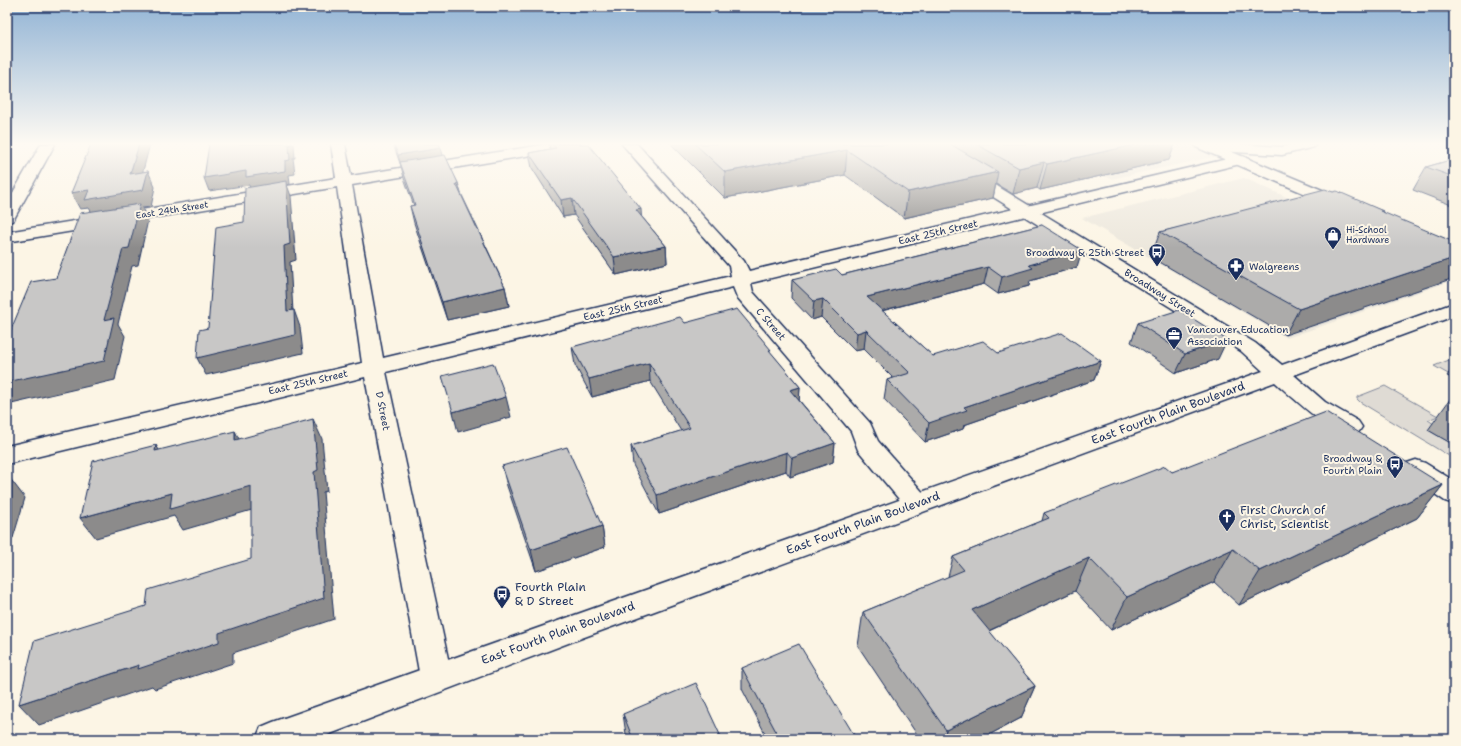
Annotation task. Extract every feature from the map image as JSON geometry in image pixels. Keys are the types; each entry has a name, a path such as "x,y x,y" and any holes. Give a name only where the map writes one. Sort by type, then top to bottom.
{"street":[{"path":"7,217 28,179"},
{"name":"D Street","path":"343,179 374,367 436,677"},
{"name":"East 24th Street","path":"7,237 363,179"},
{"name":"C Street","path":"660,179 738,265 744,293 862,428 867,444 917,504"},
{"name":"Broadway Street","path":"975,179 1248,347 1280,373 1317,407 1369,440"},
{"name":"East 25th Street","path":"7,455 1161,179"},
{"path":"1282,179 1354,209"},
{"name":"East Fourth Plain Boulevard","path":"273,739 436,677 1280,373 1454,308"},
{"path":"1395,456 1454,494"}],"shaded area":[{"path":"1246,179 1454,272 1454,280 1287,338 1082,218"},
{"path":"1454,358 1454,373 1450,375 1434,366"},
{"path":"1385,386 1438,416 1428,420 1437,426 1428,430 1454,445 1454,459 1357,399 1357,397"}],"building":[{"path":"77,179 146,179 143,190 85,200 89,190 71,193"},
{"path":"406,179 456,179 458,183 456,184 505,287 442,302 410,206 415,205"},
{"path":"547,179 616,179 641,209 636,210 666,246 614,257 572,198 561,200"},
{"path":"889,179 967,179 908,192"},
{"path":"286,181 290,244 284,246 287,311 294,310 295,335 197,358 199,330 208,328 216,227 244,222 245,188"},
{"path":"1325,189 1333,192 1337,191 1454,242 1454,258 1299,309 1160,232"},
{"path":"140,204 129,248 123,249 104,320 114,318 104,361 7,382 7,339 31,282 56,278 80,213"},
{"path":"1042,225 1082,250 1029,265 1033,268 1002,277 988,267 867,297 933,356 983,341 998,353 1062,333 1101,361 964,407 967,410 929,423 887,380 910,373 866,330 857,333 823,299 814,301 792,280 836,269 842,275"},
{"path":"737,309 800,387 790,390 835,443 792,458 787,452 657,495 631,446 690,428 649,363 589,379 572,347 680,317 685,323"},
{"path":"1179,310 1227,340 1185,354 1138,323"},
{"path":"493,363 506,397 453,412 442,376"},
{"path":"1326,412 1443,485 1260,571 1233,549 1127,597 1089,558 972,610 1035,686 946,730 863,612 964,570 953,557 1049,518 1044,513 1165,466 1172,472"},
{"path":"313,419 318,470 314,472 324,598 219,633 219,642 138,669 139,665 19,704 34,641 146,606 148,590 251,559 251,486 170,509 172,493 80,518 93,461 156,445 155,451 235,431 235,440"},
{"path":"567,447 602,526 531,550 502,466"},
{"path":"799,644 854,735 845,739 780,739 742,668"},
{"path":"696,683 722,739 633,739 623,714"}],"place":[{"name":"Hi-School Hardware","path":"1333,250"},
{"name":"Broadway & 25th Street","path":"1157,267"},
{"name":"Walgreens","path":"1236,281"},
{"name":"Vancouver Education Association","path":"1174,350"},
{"name":"Broadway & Fourth Plain","path":"1395,479"},
{"name":"First Church of Christ, Scientist","path":"1227,532"},
{"name":"Fourth Plain & D Street","path":"502,609"}]}
